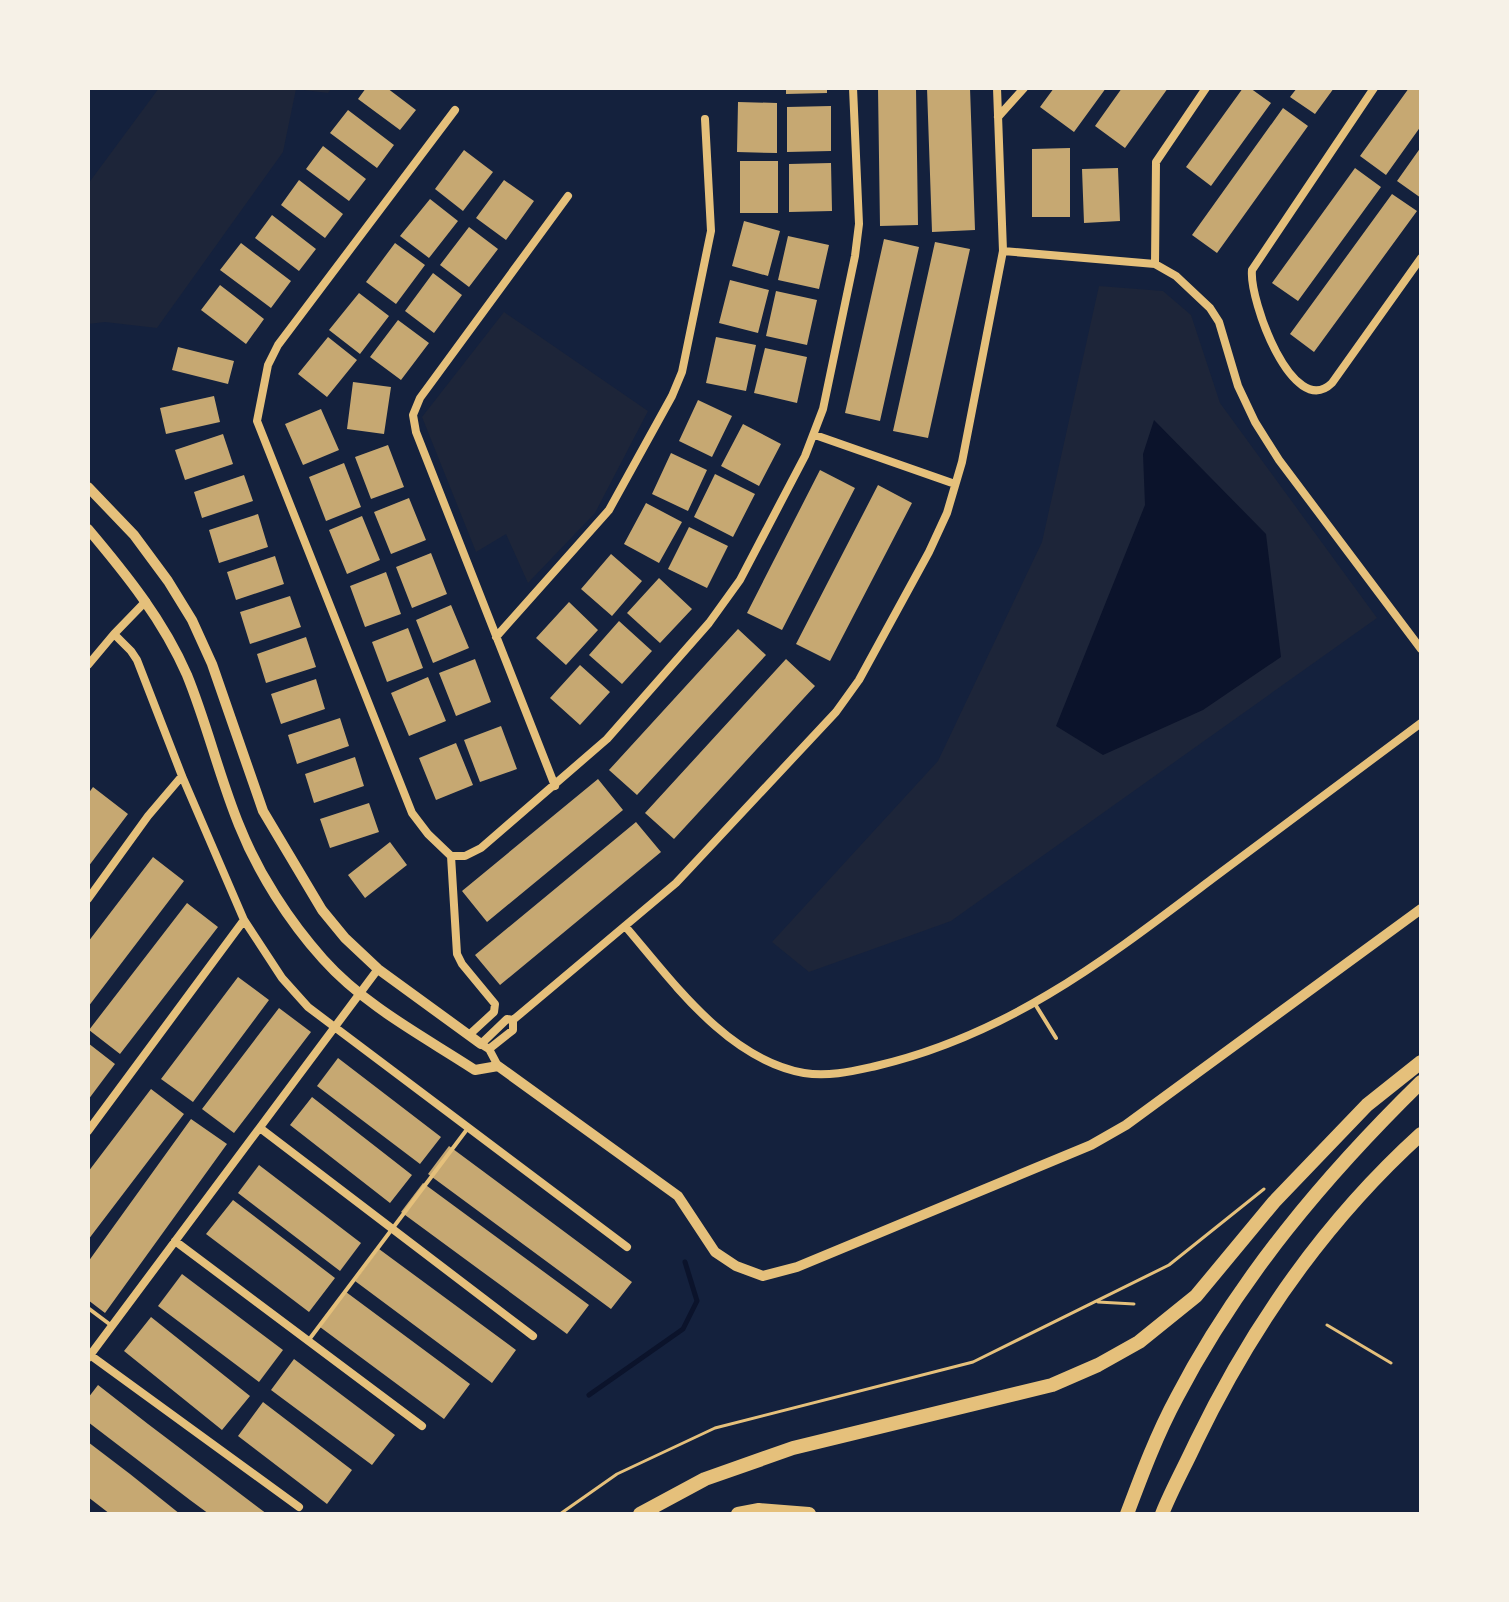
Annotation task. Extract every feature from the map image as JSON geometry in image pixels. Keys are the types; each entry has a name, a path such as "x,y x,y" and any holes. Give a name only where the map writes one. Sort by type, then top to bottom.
{"highway":[{"path":"640,1514 705,1479 793,1448 927,1418 1052,1385 1098,1365 1139,1342 1196,1296 1274,1202 1367,1105 1421,1062"},
{"path":"1127,1514 1177,1396 1241,1290 1310,1200 1380,1122 1421,1082"},
{"path":"1165,1511 1231,1372 1270,1309 1338,1218 1421,1134"},
{"path":"738,1514 759,1510 809,1514"}],"street":[{"path":"451,856 473,854 607,739 709,623 740,580 815,435 823,409 859,224 853,88"},
{"path":"485,1046 507,1019 513,1020 701,859 836,712 859,680 929,552 947,513 955,484 1003,251 997,88"},
{"path":"998,117 1024,88"},
{"path":"1155,264 1156,162 1206,88"},
{"path":"1374,88 1252,270 1252,294 1279,358 1306,388 1325,390 1421,258"},
{"path":"455,110 278,345 268,365 257,421 405,798 419,824 451,856 457,954 495,1004 494,1012 469,1035"},
{"path":"496,637 609,510 682,372 711,231 705,119"},
{"path":"555,786 416,432 413,415 420,398 568,196"},
{"path":"1003,251 1155,264 1176,276 1210,308 1219,322 1238,386 1255,422 1279,460 1421,649"},
{"path":"815,435 955,484"},
{"path":"88,487 134,535 192,620 212,664 263,811 322,910 345,938 378,969 485,1046 498,1066 678,1196 715,1252 736,1266 763,1276 797,1267 1091,1145 1126,1125 1421,909"},
{"path":"88,529 146,601 168,635 187,677 239,826 257,863 297,927 324,960 359,994 475,1070 498,1066"},
{"path":"88,665 146,601"},
{"path":"114,634 137,660 182,776 244,920 282,978 308,1007 627,1247"},
{"path":"625,926 695,1007 733,1041 771,1061 804,1073 840,1074 900,1060 977,1033 1035,1004 1126,943 1421,723"},
{"path":"88,899 148,816 182,776"},
{"path":"88,1131 244,920"},
{"path":"299,1507 89,1356 378,969"},
{"path":"260,1128 533,1336"},
{"path":"175,1241 422,1426"}],"lane":[{"path":"1035,1004 1056,1038"},
{"path":"308,1341 469,1127"},
{"path":"88,1308 112,1326"}],"path":[{"path":"560,1514 617,1474 715,1428 973,1362 1169,1265 1264,1189"},
{"path":"1094,1302 1134,1304"},
{"path":"1327,1325 1391,1363"}],"shaded area":[{"path":"159,88 332,88 328,93 296,89 283,152 157,328 105,322 88,324 88,184"},
{"path":"1099,286 1163,291 1191,315 1220,403 1377,618 951,921 809,972 772,942 938,761 1042,542"},
{"path":"504,312 648,411 595,513 528,583 506,534 476,552 422,417"},
{"path":"1154,420 1266,534 1281,657 1203,710 1103,755 1056,726 1145,505 1143,454"}],"building":[{"path":"366,88 387,88 416,110 400,130 358,99"},
{"path":"786,88 827,88 827,93 786,94"},
{"path":"878,88 916,88 918,225 880,226"},
{"path":"927,88 970,88 975,230 932,232"},
{"path":"1054,88 1106,88 1074,132 1040,107"},
{"path":"1122,88 1168,88 1125,148 1095,126"},
{"path":"1243,88 1250,88 1271,103 1211,186 1186,167"},
{"path":"1297,88 1334,88 1315,114 1290,97"},
{"path":"1409,88 1421,88 1421,126 1386,175 1360,156"},
{"path":"738,102 777,103 777,153 737,152"},
{"path":"831,106 831,151 787,152 787,107"},
{"path":"1283,108 1308,126 1217,253 1192,235"},
{"path":"348,110 394,145 377,168 330,133"},
{"path":"323,146 366,179 349,201 306,169"},
{"path":"1421,147 1421,198 1397,181"},
{"path":"1070,148 1070,217 1032,217 1032,149"},
{"path":"464,150 493,172 463,211 435,189"},
{"path":"740,161 778,161 778,213 740,213"},
{"path":"831,163 832,211 789,212 789,164"},
{"path":"1118,168 1120,221 1084,223 1082,169"},
{"path":"1355,168 1381,187 1298,301 1272,283"},
{"path":"299,180 343,214 325,238 281,205"},
{"path":"504,180 534,201 506,240 476,218"},
{"path":"1392,194 1417,211 1314,352 1290,334"},
{"path":"430,199 458,221 429,258 400,236"},
{"path":"272,215 316,249 299,271 255,238"},
{"path":"744,221 780,231 768,276 732,266"},
{"path":"469,227 498,249 469,287 440,265"},
{"path":"788,236 829,245 819,289 778,280"},
{"path":"884,239 919,247 880,421 845,413"},
{"path":"935,242 970,249 928,438 893,431"},
{"path":"241,243 291,281 271,308 220,270"},
{"path":"395,243 425,265 396,304 366,282"},
{"path":"433,273 462,295 434,333 405,311"},
{"path":"730,280 769,290 758,333 719,323"},
{"path":"220,285 264,319 246,344 201,310"},
{"path":"776,291 817,300 807,345 766,336"},
{"path":"359,293 389,316 360,354 329,330"},
{"path":"398,320 429,343 401,380 370,357"},
{"path":"328,337 357,360 327,397 298,374"},
{"path":"716,337 756,345 746,391 706,383"},
{"path":"178,347 234,361 228,384 172,370"},
{"path":"765,348 807,357 797,403 754,393"},
{"path":"353,382 391,387 384,434 347,429"},
{"path":"214,396 220,422 166,434 160,408"},
{"path":"698,400 732,416 712,457 679,441"},
{"path":"321,409 339,450 303,465 285,424"},
{"path":"743,424 781,444 759,486 721,466"},
{"path":"223,434 233,464 185,480 175,450"},
{"path":"388,445 404,487 371,499 355,457"},
{"path":"671,453 707,470 688,511 652,494"},
{"path":"344,463 361,507 326,521 309,477"},
{"path":"820,470 855,488 782,630 747,613"},
{"path":"715,474 755,494 733,537 694,517"},
{"path":"244,475 253,501 202,518 194,492"},
{"path":"878,485 912,503 830,661 796,644"},
{"path":"409,498 426,540 391,554 374,512"},
{"path":"646,503 682,522 659,563 624,544"},
{"path":"258,514 268,547 219,563 209,530"},
{"path":"362,516 380,560 347,574 329,530"},
{"path":"689,527 728,546 707,588 668,569"},
{"path":"431,553 447,594 412,608 396,567"},
{"path":"611,554 642,581 612,616 581,589"},
{"path":"275,556 284,584 236,600 227,572"},
{"path":"386,572 401,614 365,627 350,586"},
{"path":"659,578 692,609 660,643 627,613"},
{"path":"290,596 301,627 250,644 240,612"},
{"path":"569,602 598,630 566,665 536,638"},
{"path":"451,605 469,648 433,663 416,620"},
{"path":"619,621 652,651 622,684 589,655"},
{"path":"408,628 423,668 387,682 372,642"},
{"path":"738,629 766,655 637,795 609,770"},
{"path":"306,637 316,667 266,683 257,654"},
{"path":"475,659 491,702 456,716 439,673"},
{"path":"786,659 815,686 674,839 645,813"},
{"path":"580,665 610,692 580,725 550,698"},
{"path":"428,677 446,721 409,736 391,693"},
{"path":"316,679 325,709 281,724 271,694"},
{"path":"340,718 349,746 297,764 288,735"},
{"path":"501,726 517,769 480,782 464,740"},
{"path":"456,743 473,785 436,800 419,758"},
{"path":"355,757 364,786 314,803 305,774"},
{"path":"598,779 623,810 487,922 462,891"},
{"path":"93,787 128,814 88,867 88,794"},
{"path":"369,803 379,832 330,848 320,819"},
{"path":"636,822 661,852 500,985 475,955"},
{"path":"390,842 407,865 365,898 348,875"},
{"path":"153,857 184,881 88,1007 88,942"},
{"path":"187,903 218,927 120,1054 89,1030"},
{"path":"238,977 269,1000 193,1102 161,1079"},
{"path":"279,1008 311,1032 234,1133 202,1109"},
{"path":"88,1043 115,1064 88,1100"},
{"path":"338,1058 441,1137 420,1164 317,1086"},
{"path":"151,1089 184,1114 88,1240 88,1172"},
{"path":"312,1097 412,1175 390,1203 290,1125"},
{"path":"191,1119 227,1144 105,1313 88,1300 88,1262"},
{"path":"449,1146 632,1282 611,1309 428,1174"},
{"path":"259,1165 361,1243 340,1271 238,1193"},
{"path":"423,1183 589,1305 567,1334 401,1212"},
{"path":"233,1200 335,1278 309,1312 206,1234"},
{"path":"379,1249 516,1350 492,1383 355,1281"},
{"path":"182,1274 283,1350 259,1382 158,1306"},
{"path":"346,1292 470,1384 444,1419 320,1327"},
{"path":"151,1317 250,1396 222,1430 124,1351"},
{"path":"294,1359 395,1435 372,1465 271,1390"},
{"path":"98,1385 267,1514 209,1514 190,1500 88,1422 88,1398"},
{"path":"263,1402 352,1470 327,1504 238,1436"},
{"path":"88,1442 180,1514 110,1514 88,1497"}],"waterway":[{"path":"589,1395 683,1329 697,1301 685,1262"}]}
